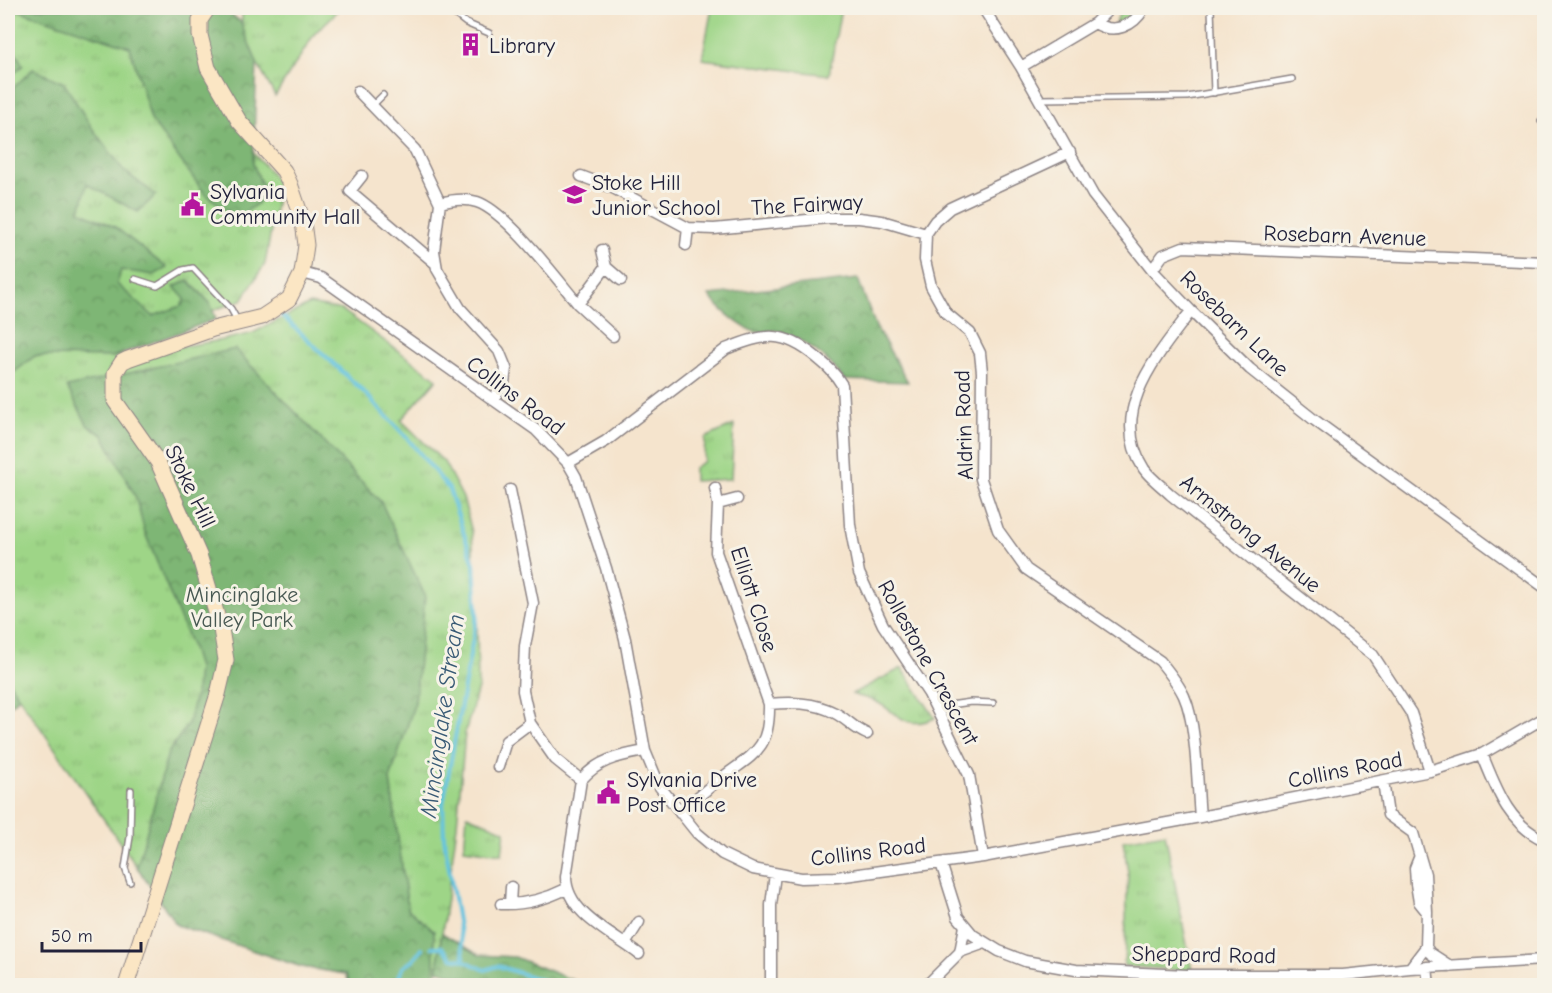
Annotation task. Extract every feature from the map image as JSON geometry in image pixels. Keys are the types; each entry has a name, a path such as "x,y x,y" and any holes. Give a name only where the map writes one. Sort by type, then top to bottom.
{"street":[{"name":"Stoke Hill","path":"126,986 218,694 226,660 221,628 199,555 158,462 115,401 115,374 122,362 128,359 213,329 239,324 275,309 294,292 302,273 306,245 303,222 287,177 239,121 208,68 200,35 200,20 208,8"},
{"name":"Rosebarn Lane","path":"983,8 1021,68 1093,195 1152,270 1191,311 1250,369 1313,419 1545,587"},
{"path":"1021,68 1095,23 1110,8"},
{"path":"1095,23 1107,28 1123,28 1140,15 1144,8"},
{"path":"358,91 415,150 440,203 435,263 441,279 460,308 499,351 506,368 504,383 493,400"},
{"path":"926,234 935,221 950,208 1070,152"},
{"path":"362,176 350,191 435,263"},
{"name":"The Fairway","path":"581,176 615,189 688,228 714,230 828,218 859,218 926,234"},
{"path":"440,203 465,200 486,206 530,248 578,304 613,336"},
{"path":"686,244 688,228"},
{"name":"Aldrin Road","path":"926,234 925,260 931,286 946,313 970,333 980,353 981,479 998,530 1026,569 1160,661 1172,675 1185,697 1190,716 1200,818"},
{"name":"Rosebarn Avenue","path":"1152,270 1163,255 1183,247 1545,262"},
{"path":"602,250 606,267 621,280"},
{"path":"578,304 606,267"},
{"name":"Collins Road","path":"302,273 321,278 536,430 568,463 576,477 621,622 645,751 660,787 697,833 722,854 753,869 801,879 837,877 983,857 1200,818 1430,771 1482,754 1545,718"},
{"name":"Armstrong Avenue","path":"1191,311 1155,358 1136,394 1130,428 1134,450 1145,471 1171,495 1373,655 1411,713 1430,771"},
{"name":"Rollestone Crescent","path":"568,463 606,441 726,349 745,341 770,336 797,341 834,372 842,385 850,525 859,573 883,625 936,707 969,775 983,857"},
{"name":"Elliott Close","path":"680,813 710,786 746,762 757,750 769,726 769,704 716,552 718,504 715,488"},
{"path":"510,490 533,603 525,646 523,691 530,723 555,759 581,780"},
{"path":"718,504 737,499"},
{"path":"769,704 796,702 820,707 836,713 856,730 867,734"},
{"path":"498,767 506,741 530,723"},
{"path":"639,954 580,910 566,889 568,858 581,780 591,768 606,759 645,751"},
{"path":"1482,754 1507,809 1532,834 1545,840"},
{"path":"1383,781 1388,815 1413,833 1425,874 1426,948 1410,968"},
{"name":"Sheppard Road","path":"941,862 955,909 965,926 985,943 1024,961 1076,970 1187,975 1343,975 1410,968 1545,960"},
{"path":"771,986 771,905 775,874"},
{"path":"511,887 506,904 549,897 566,889"},
{"path":"625,944 639,922"},
{"path":"960,952 965,926"},
{"path":"926,986 960,952 985,943"},
{"path":"1426,948 1450,966"},
{"path":"1427,967 1429,986"}],"lane":[{"path":"447,8 466,22 489,33"},
{"path":"1211,8 1214,93"},
{"path":"1038,99 1187,97 1292,79"},
{"path":"372,106 383,95"},
{"path":"135,279 157,286 183,270 193,268 231,309 239,324"},
{"path":"936,707 971,702 993,703"},
{"path":"130,882 124,868 130,837 131,790"}],"green space":[{"name":"Mincinglake Valley Park","path":"8,8 133,8 148,13 155,8 230,126 272,174 279,187 265,264 242,300 201,315 112,357 223,340 253,333 310,304 342,310 437,379 401,420 444,462 463,498 472,532 478,688 465,733 457,825 435,985 350,985 346,974 302,967 177,925 8,681"},
{"path":"11,8 133,8 148,13 155,8 223,8 240,21 257,63 253,164 264,189 258,203 237,218 205,194 151,120 130,47"},
{"path":"243,8 336,8 338,11 315,33 275,96 247,42 243,30"},
{"path":"712,8 841,8 829,75 702,59"},
{"path":"1122,8 1137,8 1130,17 1115,24"},
{"path":"8,39 23,65 8,79"},
{"path":"33,69 64,83 92,128 124,171 156,195 138,212 87,184 80,211 115,227 167,268 154,275 121,270 117,284 153,316 181,306 185,299 174,287 188,280 210,303 216,319 112,357 35,356 8,377 8,301 11,285 8,277 8,137 14,127 13,88"},
{"path":"858,279 876,327 908,382 844,380 824,357 807,345 779,331 759,332 744,327 730,317 709,295"},
{"path":"235,349 381,502 425,596 415,702 390,779 408,909 434,931 434,985 350,985 346,974 302,967 177,925 137,867 168,753 188,724 196,691 198,668 191,645 145,533 136,498 103,435 88,426 67,387"},
{"path":"734,425 731,479 694,481 694,468 704,461 705,438"},
{"path":"902,668 935,718 925,722 909,722 875,701 852,694"},
{"path":"8,680 19,697 8,707"},
{"path":"467,815 505,831 502,854 464,849"},
{"path":"1165,833 1192,971 1124,966 1128,872 1123,840"},
{"path":"442,933 479,955 515,957 585,985 489,985 437,970"}],"waterway":[{"name":"Mincinglake Stream","path":"277,311 363,391 408,439 449,489 474,564 477,616 443,804 444,838 463,960 452,958 442,947 432,947"},
{"name":"Mincinglake Stream","path":"396,986 402,968 422,949"},
{"path":"463,960 485,970 498,966 559,986"}],"place":[{"name":"Library","path":"471,45"},
{"name":"Stoke Hill Junior School","path":"574,195"},
{"name":"Sylvania Community Hall","path":"192,204"},
{"name":"Sylvania Drive Post Office","path":"609,792"}]}
